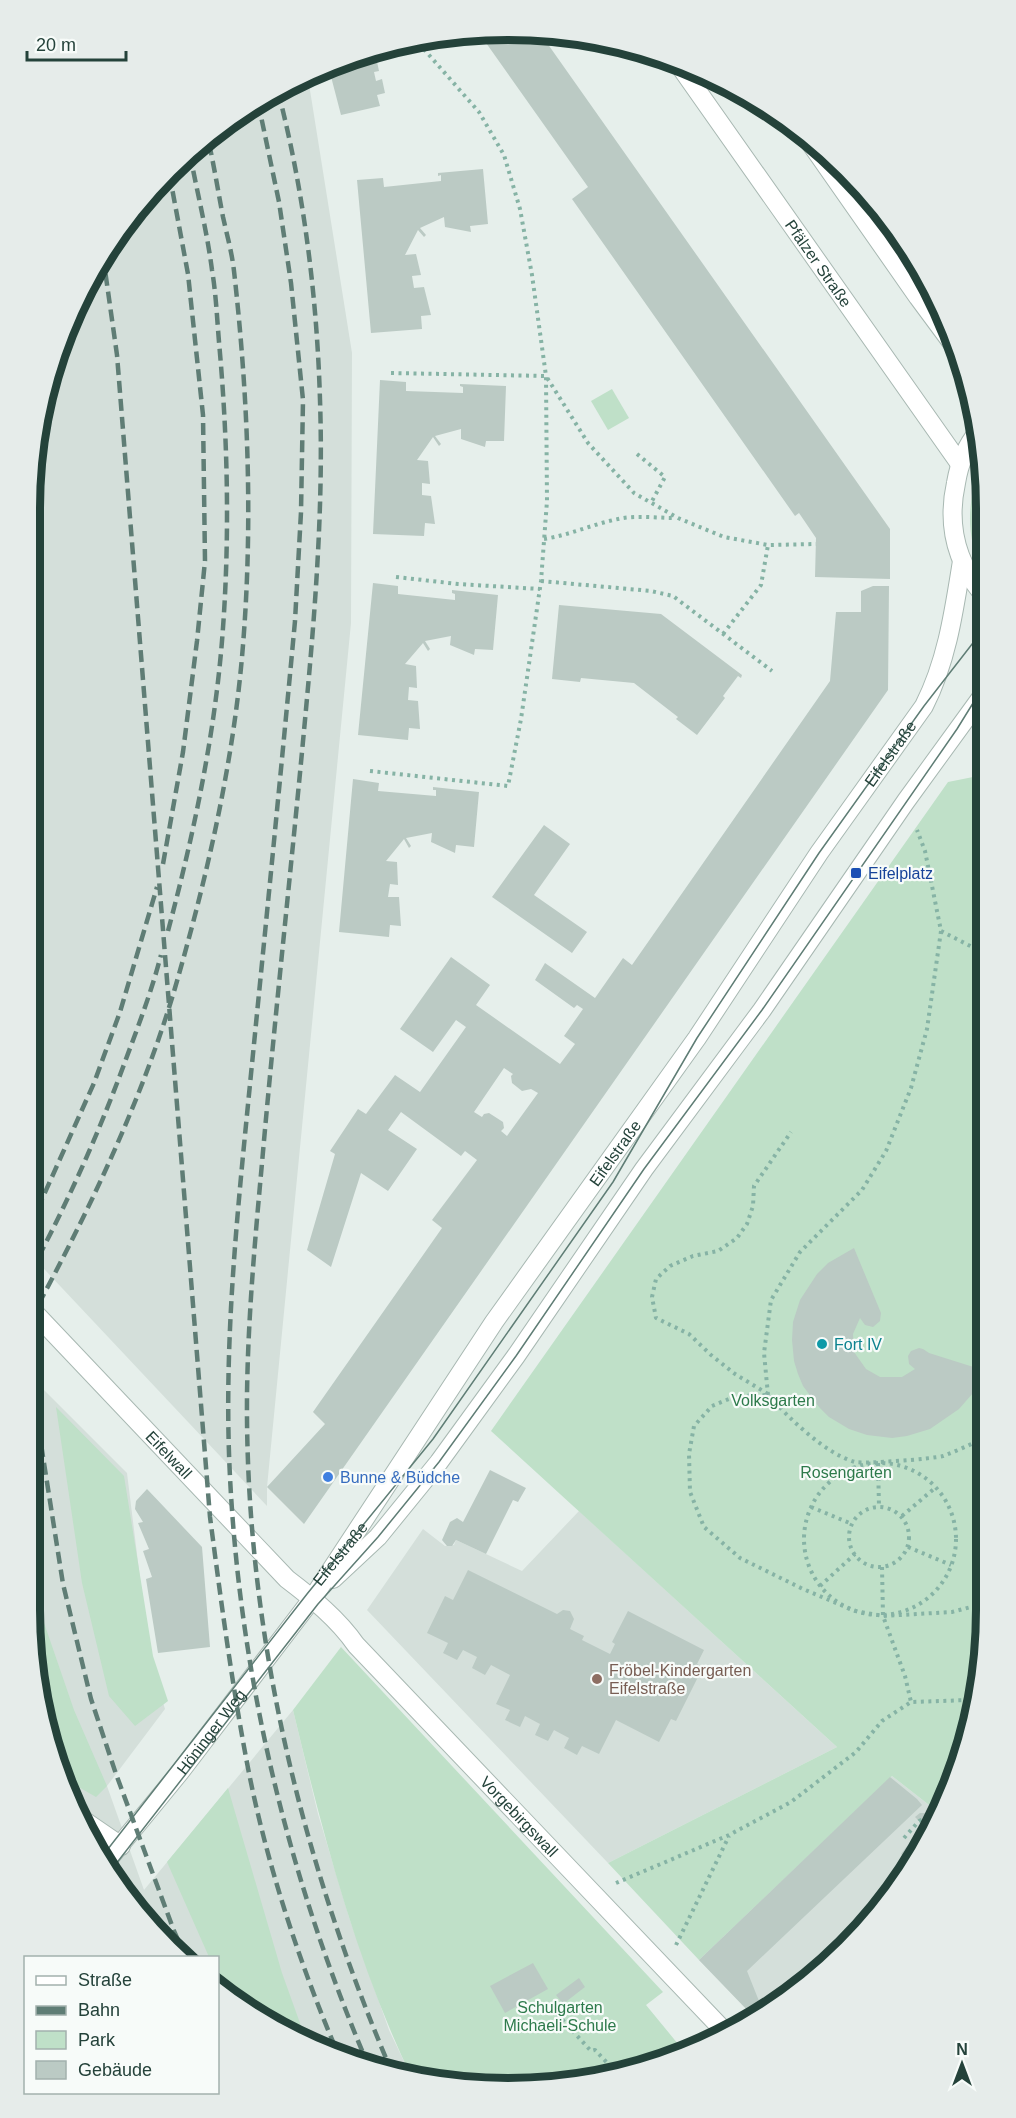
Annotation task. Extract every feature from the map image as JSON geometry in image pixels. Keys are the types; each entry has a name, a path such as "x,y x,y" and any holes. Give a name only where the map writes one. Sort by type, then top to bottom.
{"street":[{"name":"Pfälzer Straße","path":"687,76 960,464"},
{"path":"831,170 923,293"},
{"path":"971,444 960,464 951,504 953,531 962,561 976,586"},
{"name":"Eifelstraße","path":"312,1599 495,1322 697,1038 819,853 924,706 934,687 945,654 962,561"},
{"name":"Eifelstraße","path":"312,1599 378,1537 439,1462 516,1356 644,1169 758,1015 906,801 976,705"},
{"name":"Eifelwall","path":"40,1319 287,1579 312,1599"},
{"name":"Höninger Weg","path":"111,1857 312,1599"},
{"name":"Vorgebirgswall","path":"312,1599 345,1629 356,1646 594,1892 720,2027"},
{"path":"95,1828 121,1846"}],"path":[{"path":"370,771 508,786 521,719 540,589 547,501 546,376 522,220 504,155 478,112 424,48"},
{"path":"391,372 546,376"},
{"path":"546,376 588,443 634,494 678,518 724,537 768,545 816,544"},
{"path":"637,454 666,477 651,503"},
{"path":"544,539 563,536 592,525 622,518 678,518"},
{"path":"723,634 761,585 768,545"},
{"path":"396,577 458,584 540,589"},
{"path":"541,581 651,591 674,596 772,671"},
{"path":"768,1395 764,1353 771,1300 800,1252 862,1190 886,1151 910,1088 927,1029 941,931 925,851 906,801"},
{"path":"941,931 976,949"},
{"path":"791,1132 754,1186 753,1206 747,1224 737,1238 718,1251 693,1256 670,1266 656,1279 652,1297 656,1318 689,1334 735,1374 768,1395 792,1422 836,1452 856,1462 907,1468 929,1481 946,1501 955,1526 955,1552 947,1576 930,1597 908,1610 883,1616"},
{"path":"768,1395 736,1396 712,1406 694,1425 689,1454 690,1491 704,1527 740,1558 855,1611 883,1616 952,1612 976,1606"},
{"path":"855,1611 833,1600 819,1586 807,1561 803,1538 807,1515 819,1494 836,1477 857,1466 941,1456 976,1442"},
{"path":"878,1463 879,1506"},
{"path":"902,1516 935,1488"},
{"path":"879,1506 902,1516 910,1537 908,1547 896,1562 882,1567 867,1565 855,1554 849,1541 852,1524 859,1514 868,1508 879,1506"},
{"path":"811,1508 852,1524"},
{"path":"908,1547 951,1565"},
{"path":"819,1586 855,1554"},
{"path":"882,1567 883,1616 905,1676 911,1702"},
{"path":"594,1892 729,1835 791,1802 856,1752 882,1721 911,1702 967,1700"},
{"path":"904,1838 919,1821 925,1820"},
{"path":"664,1969 729,1835"},
{"path":"547,2003 591,2051 595,2050 611,2066"}],"shaded area":[{"path":"309,85 352,353 351,623 267,1506 40,1265 40,508 44,447 56,387 76,329 103,274 119,248 137,223 177,177 223,137 274,103"},
{"path":"40,1386 127,1473 150,1659 165,1709 107,1786 144,1890 293,1710 318,1814 349,1917 389,2030 407,2067 329,2042 274,2015 248,1999 219,1978 219,1956 194,1956 177,1941 137,1895 103,1844 76,1789 65,1760 56,1731 44,1671 40,1610"},
{"name":"Fröbel-Kindergarten Eifelstraße","path":"579,1511 837,1747 608,1863 367,1610 423,1529 445,1546 454,1545 456,1540 522,1571"},
{"path":"892,1776 932,1807 913,1844 879,1895 839,1941 793,1981 768,1999 748,2011 699,1960"}],"green space":[{"path":"612,389 629,418 608,430 591,401"},
{"path":"974,485 976,554 970,517"},
{"name":"Volksgarten","path":"976,776 976,1610 972,1671 967,1701 951,1760 932,1807 892,1776 699,1960 608,1863 837,1747 491,1431 948,782"},
{"path":"56,1407 124,1476 153,1656 168,1701 135,1726 109,1696 82,1583"},
{"path":"40,1611 74,1710 107,1786 96,1797 74,1785 56,1731 44,1671"},
{"name":"Schulgarten Michaeli-Schule","path":"341,1647 663,1992 646,2005 679,2045 629,2062 569,2074 508,2078 447,2074 407,2067 358,1944 329,1851 293,1710"},
{"path":"228,1788 282,1973 302,2030 248,1999 219,1978 219,1956 209,1956 167,1862"}],"building":[{"path":"508,40 547,43 890,529 890,579 815,577 816,538 799,513 795,516 572,199 588,187 485,41"},
{"path":"376,59 379,71 374,72 376,81 382,79 385,93 377,95 380,106 341,115 331,75"},
{"path":"483,169 488,224 470,226 471,232 445,227 444,217 420,228 426,235 424,237 418,230 405,255 416,254 421,275 412,276 414,288 424,287 431,315 421,316 422,329 371,333 357,180 383,178 384,187 441,181 441,175 438,176 438,173"},
{"path":"380,380 406,382 406,391 463,393 463,387 460,384 506,386 504,441 486,441 485,447 461,439 461,429 435,436 441,444 439,446 433,437 417,460 428,461 430,484 422,483 422,495 431,496 435,524 425,523 424,536 373,534"},
{"path":"373,583 398,586 398,594 455,600 452,590 498,595 493,650 475,649 474,655 450,645 451,636 425,641 430,649 428,651 423,643 405,664 416,666 417,688 409,687 408,700 418,701 420,729 409,728 408,740 358,735"},
{"path":"873,586 889,586 888,690 304,1524 267,1487 325,1424 313,1412 442,1228 432,1220 477,1160 465,1151 461,1156 401,1112 388,1130 417,1149 388,1191 361,1173 331,1267 307,1250 335,1154 330,1151 358,1109 366,1114 395,1075 420,1092 466,1027 456,1020 433,1052 400,1029 451,957 490,985 476,1005 560,1064 575,1044 564,1036 583,1009 577,1005 574,1008 535,980 545,963 595,998 623,958 632,965 830,681 836,612 861,612 861,591","holes":["504,1068 513,1074 512,1083 522,1091 531,1089 538,1093 507,1136 501,1131 504,1128 503,1122 489,1113 482,1117 474,1112"]},
{"path":"559,605 661,614 742,675 741,678 738,676 723,696 725,698 697,735 634,683 581,678 580,682 552,679"},
{"path":"353,779 379,783 378,791 436,796 436,790 433,790 433,787 479,792 474,847 456,845 455,853 431,842 432,833 406,838 411,846 409,848 404,839 386,861 397,862 398,885 390,884 388,897 399,897 401,926 390,925 389,937 339,932"},
{"path":"544,825 570,844 534,895 587,932 572,953 492,897"},
{"name":"Fort IV","path":"854,1248 881,1313 880,1321 873,1327 865,1325 860,1318 853,1334 854,1352 866,1369 880,1377 902,1377 915,1369 909,1364 908,1356 911,1351 919,1348 976,1368 976,1386 959,1409 930,1429 892,1438 867,1435 849,1429 829,1417 819,1407 803,1386 794,1361 793,1322 800,1300 817,1274 828,1263"},
{"path":"490,1470 526,1488 518,1502 513,1500 486,1554 456,1540 452,1546 447,1546 442,1540 450,1522 457,1518 463,1522"},
{"path":"147,1489 202,1547 210,1647 158,1653 146,1579 152,1577 143,1551 149,1549 138,1523 143,1522 135,1509 136,1501"},
{"path":"468,1570 557,1614 563,1610 570,1611 574,1619 570,1629 584,1636 582,1640 610,1654 615,1644 612,1642 628,1611 704,1650 697,1664 703,1667 676,1721 671,1719 659,1742 616,1720 599,1754 582,1746 577,1755 564,1748 569,1738 554,1730 548,1741 535,1735 540,1724 525,1716 520,1727 505,1720 510,1710 496,1704 510,1675 491,1665 485,1675 472,1668 477,1657 463,1650 457,1660 443,1653 448,1643 427,1633 445,1596 453,1600"},
{"path":"890,1777 922,1805 747,1971 759,2005 748,2011 699,1960"},
{"path":"920,1813 929,1814 923,1825 915,1817"},
{"path":"923,1826 905,1857 901,1854"},
{"path":"533,1963 548,1989 505,2013 490,1986"},
{"path":"579,1978 585,1987 563,2004 556,1995"}],"tram line":[{"path":"107,1850 307,1594 433,1439 613,1182 697,1038 819,853 924,706 976,639"},
{"path":"116,1864 318,1604 378,1537 439,1462 516,1356 644,1169 762,1010 976,698"}],"railway":[{"path":"280,100 295,167 308,245 316,322 321,444 317,576 310,664 252,1279 247,1395 249,1482 256,1568 268,1654 284,1740 305,1824 330,1907 388,2062"},
{"path":"260,112 279,202 291,283 303,400 301,512 295,621 233,1275 228,1376 230,1477 244,1627 272,1774 313,1919 364,2055"},
{"path":"40,1301 111,1158 161,1031 187,946 208,861 233,732 246,598 248,458 243,364 233,264 210,148"},
{"path":"168,931 186,860 208,751 225,604 227,529 222,379 213,279 192,164"},
{"path":"163,864 183,752 205,561 203,415 188,274 171,184"},
{"path":"105,271 117,355 210,1517 232,1674 255,1803 285,1911 334,2044"},
{"path":"40,1204 94,1083 120,1012 157,887"},
{"path":"40,1254 70,1194 116,1087 161,955"},
{"path":"40,1438 63,1584 91,1699 116,1774 179,1943"}],"place":[{"name":"Eifelplatz","path":"856,873"},
{"name":"Fort IV","path":"822,1344"},
{"name":"Bunne & Büdche","path":"328,1477"},
{"name":"Fröbel-Kindergarten Eifelstraße","path":"597,1679"}],"park label":[{"name":"Rosengarten","path":"846,1472"}]}
